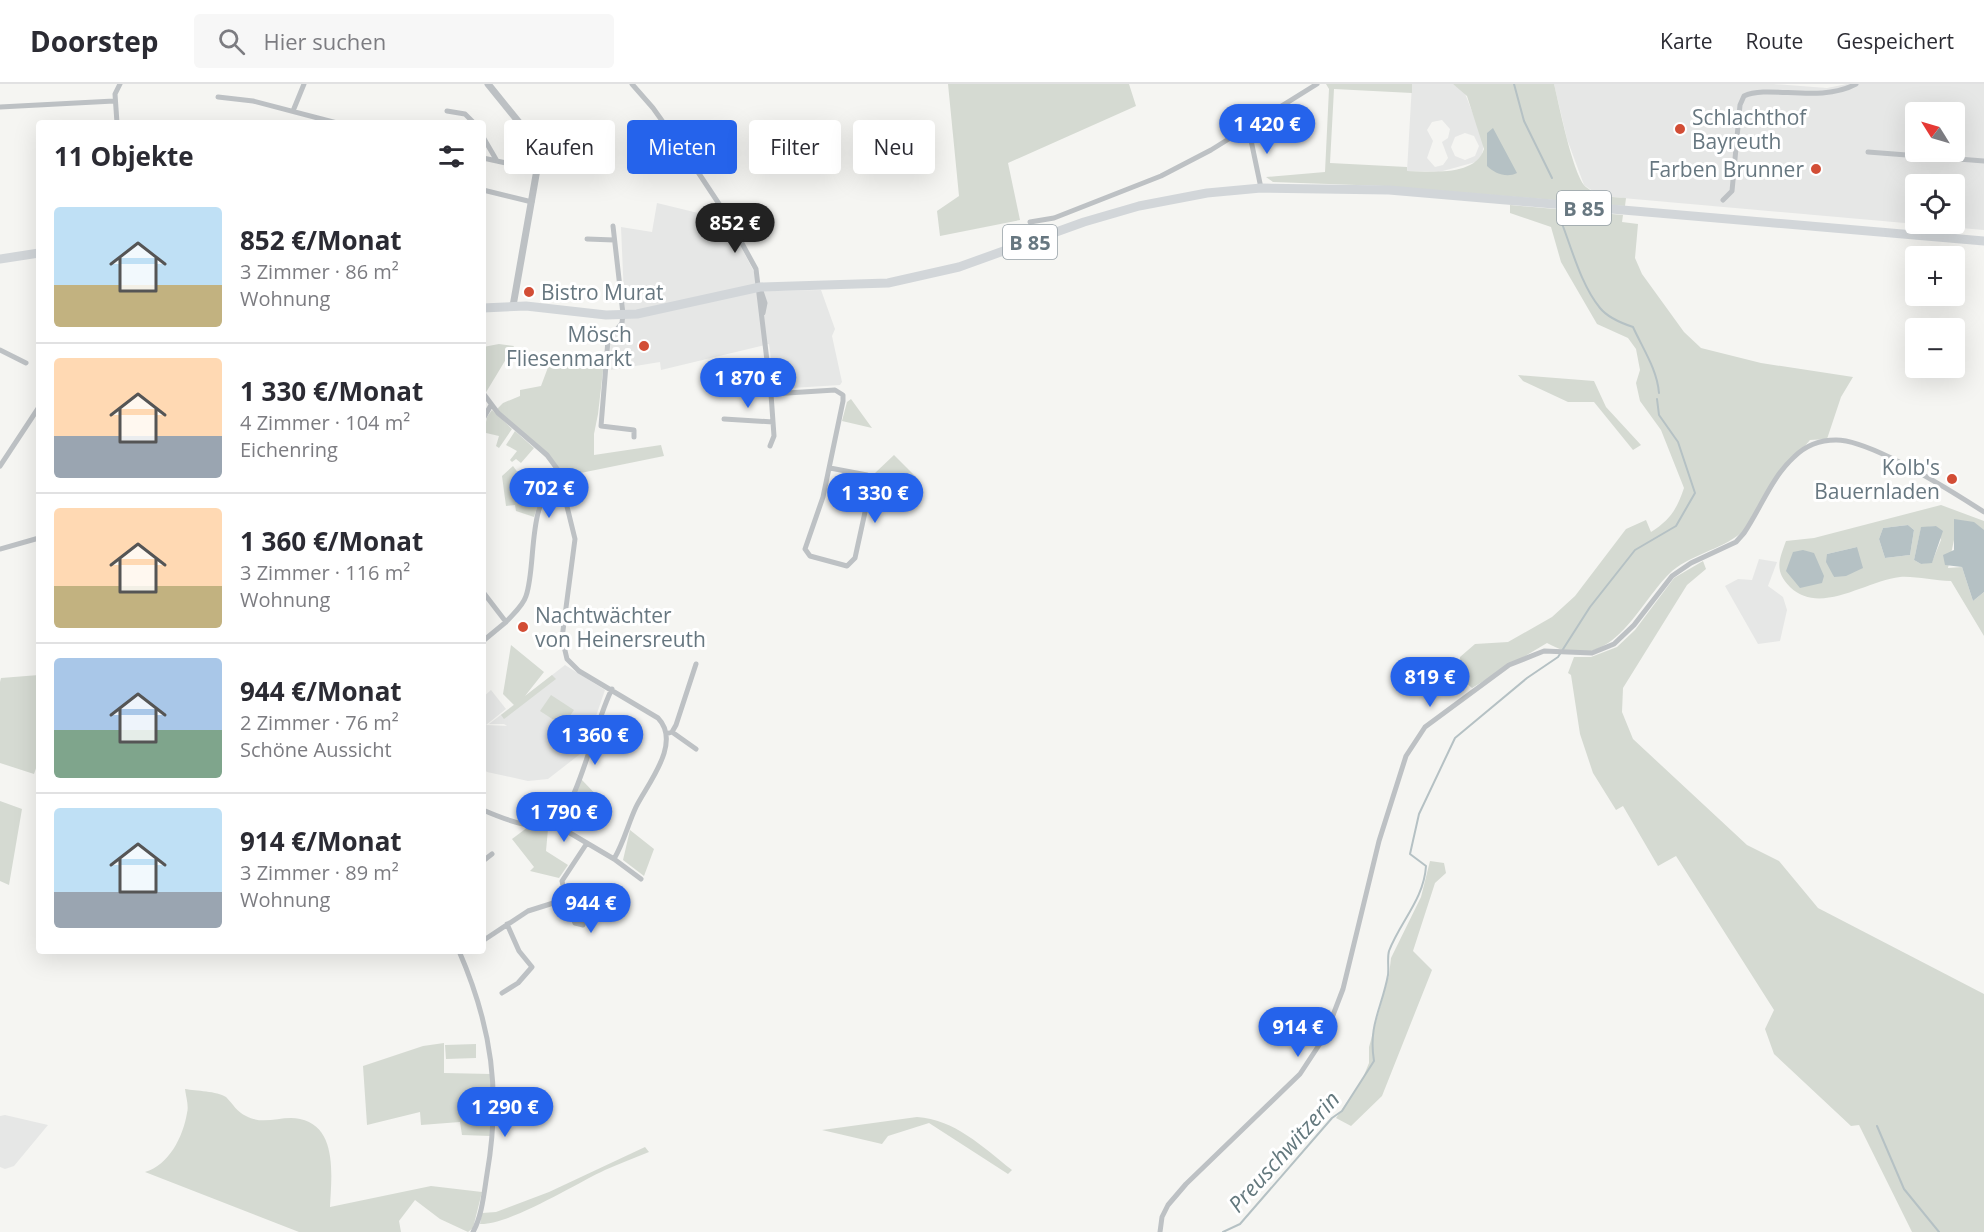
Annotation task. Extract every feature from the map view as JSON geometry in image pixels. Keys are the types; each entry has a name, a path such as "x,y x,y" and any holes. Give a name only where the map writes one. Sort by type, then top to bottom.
{"main road":[{"name":"B 85","path":"486,308 513,306 623,314 657,311 760,287 876,284 942,272 1084,222 1139,206 1207,193 1261,188 1389,190 1984,241"},
{"path":"0,259 36,253"}],"street":[{"path":"117,120 114,101 120,84"},
{"path":"293,111 304,84"},
{"path":"488,84 517,120"},
{"path":"632,84 653,108 727,216 756,269 765,303 763,315 774,436 770,446"},
{"path":"1030,222 1054,218 1148,182 1197,157 1317,84"},
{"path":"1723,201 1732,191 1740,105 1744,96 1755,91 1828,93 1856,84"},
{"path":"218,97 237,98 326,120"},
{"path":"0,107 114,101"},
{"path":"447,111 465,114 471,120"},
{"path":"1248,126 1261,188"},
{"path":"486,142 497,161"},
{"path":"1868,152 1984,161"},
{"path":"486,159 504,163"},
{"path":"513,306 537,174"},
{"path":"486,191 532,202"},
{"path":"613,226 623,314 622,322 608,340 601,426 634,430 634,436"},
{"path":"587,238 614,240"},
{"path":"0,350 26,363"},
{"path":"771,394 835,390 841,393 843,401 830,458 830,468 804,549 810,556 848,566 855,558 872,480 867,475 830,468"},
{"path":"486,398 491,405 552,460 560,481 575,539 563,647 572,666 658,718 669,733 696,749"},
{"path":"486,414 491,405"},
{"path":"0,466 36,412"},
{"path":"724,419 773,422"},
{"path":"1160,1231 1168,1205 1186,1184 1300,1074 1325,1036 1343,989 1389,809 1406,756 1425,727 1484,681 1509,665 1544,651 1567,654 1592,653 1614,644 1634,625 1672,576 1691,563 1736,542 1744,533 1769,488 1795,455 1813,444 1836,440 1857,444 1946,487 1984,512"},
{"path":"486,639 506,622 526,597 539,511 549,489 560,481"},
{"path":"0,549 36,539"},
{"path":"486,596 506,622"},
{"path":"614,859 638,803 658,769 669,733 696,664"},
{"path":"554,823 575,790 612,689"},
{"path":"486,811 521,823 554,823 614,859 641,879"},
{"path":"571,910 562,881 587,843"},
{"path":"486,859 492,854"},
{"path":"486,939 528,911 566,899"},
{"path":"502,993 518,983 532,967 521,954 507,924"},
{"path":"460,954 477,995 490,1044 495,1115 484,1192 473,1232"}],"shaded area":[{"path":"948,84 1129,84 1136,106 1008,163 1020,220 940,236 937,211 959,196"},
{"path":"1326,84 1412,84 1412,93 1334,89 1330,163 1407,167 1407,171 1440,172 1472,164 1484,149 1467,96 1453,84 1554,84 1571,155 1581,180 1595,193 1626,198 1625,206 1384,186 1273,182 1266,177 1325,172 1329,89"},
{"path":"1412,84 1453,84 1464,91 1484,142 1482,155 1476,162 1439,172 1407,171","holes":["1442,120 1450,129 1448,138 1442,142 1448,158 1443,165 1435,167 1427,158 1433,141 1427,130 1432,122","1465,133 1474,136 1479,146 1475,156 1465,160 1455,156 1451,147 1455,137"]},
{"path":"1554,84 1773,84 1827,88 1847,84 1984,84 1984,230 1965,228 1965,174 1905,174 1905,223 1600,196 1584,185 1567,139"},
{"path":"1493,128 1517,173 1501,174 1487,166 1487,133"},
{"path":"657,203 727,220 764,291 821,290 835,329 832,336 842,382 840,385 775,389 769,344 661,370 660,362 611,370 610,342 625,320 621,227 652,232"},
{"path":"1510,205 1623,215 1622,222 1638,224 1635,258 1642,274 1684,332 1701,348 1761,363 1853,377 1841,397 1827,439 1810,440 1782,474 1746,528 1733,539 1677,567 1619,634 1605,645 1588,652 1569,651 1547,643 1472,688 1459,677 1460,657 1475,644 1508,642 1552,617 1575,596 1626,529 1646,520 1651,532 1658,528 1672,513 1684,488 1661,430 1640,401 1636,383 1640,370 1636,349 1628,338 1597,324 1561,262 1551,227 1510,213"},
{"path":"499,344 514,346 486,392 486,346"},
{"path":"567,353 602,357 604,362 594,434 594,455 661,445 664,456 561,477 559,470 496,410 503,403 520,396 520,390 541,386 553,354"},
{"path":"1518,375 1594,381 1606,407 1641,445 1633,450 1594,402 1568,402 1523,381"},
{"path":"851,399 872,428 842,421 847,402"},
{"path":"492,410 512,429 499,448 496,446 499,436 486,433 487,417"},
{"path":"515,431 534,448 521,463 516,459 512,462 510,460 517,451 506,445"},
{"path":"894,455 919,480 918,481 875,473"},
{"path":"513,466 522,478 527,477 536,484 530,491 516,487 514,497 519,499 520,503 528,505 532,497 539,501 534,517 516,511 515,505 506,506 502,476"},
{"path":"1941,505 1984,521 1984,530 1954,540 1948,568 1962,567 1973,601 1984,592 1984,636 1951,581 1900,577 1829,598 1802,595 1785,581 1780,570 1780,560 1786,541 1814,538","holes":["1908,525 1914,530 1910,555 1885,558 1879,539 1883,528","1936,526 1941,540 1932,562 1921,564 1914,560 1921,528","1857,547 1834,577 1827,554"]},
{"path":"1954,519 1974,522 1984,530 1984,592 1973,601 1962,567 1945,565 1943,555 1954,550"},
{"path":"1908,525 1914,530 1910,555 1885,558 1879,539 1883,528"},
{"path":"1936,526 1943,531 1932,563 1921,564 1914,560 1921,527"},
{"path":"1857,547 1863,568 1846,576 1834,577 1826,562 1827,554"},
{"path":"1803,550 1814,553 1824,576 1822,583 1800,588 1786,571 1793,552"},
{"path":"1759,559 1777,562 1768,586 1783,597 1787,610 1780,641 1758,644 1725,586 1738,579 1752,580"},
{"path":"1703,561 1706,569 1687,585 1623,688 1622,712 1633,739 1747,845 1779,861 1818,908 1984,994 1984,1232 1912,1232 1859,1125 1851,1126 1774,1054 1765,1029 1774,1010 1676,856 1658,866 1623,806 1616,810 1593,773 1580,734 1571,675 1568,673 1574,657 1591,657 1617,647 1635,630 1674,578"},
{"path":"511,645 544,672 525,696 552,675 556,679 504,719 501,715 514,705 503,694"},
{"path":"565,665 605,690 584,751 548,779 528,781 486,771 486,725 507,726 489,724"},
{"path":"36,675 36,768 34,774 0,763 1,678"},
{"path":"491,690 506,709 486,725 486,694"},
{"path":"551,695 574,710 563,726 540,711"},
{"path":"581,779 607,806 599,827 573,800"},
{"path":"0,801 22,809 9,885 0,881"},
{"path":"528,827 548,829 546,851 568,865 559,878 530,871 534,867 512,839"},
{"path":"630,830 654,849 644,876 623,860"},
{"path":"1430,861 1444,863 1446,873 1435,883 1413,951 1432,970 1382,1096 1351,1126 1336,1118 1362,1080 1369,1063 1369,1047 1389,975 1391,958 1421,897"},
{"path":"444,1043 444,1073 491,1074 491,1136 462,1135 460,1122 421,1125 420,1112 367,1125 363,1066 423,1046"},
{"path":"476,1044 476,1058 446,1059 445,1045"},
{"path":"185,1089 222,1095 240,1113 253,1119 293,1118 313,1124 327,1143 330,1156 330,1207 431,1186 482,1192 473,1228 468,1232 440,1219 415,1200 399,1221 401,1232 299,1232 145,1172 161,1163 174,1149 188,1110"},
{"path":"5,1115 48,1125 14,1166 5,1169 0,1167 0,1116"},
{"path":"917,1117 931,1119 956,1129 1012,1170 1008,1174 929,1123 888,1136 882,1144 822,1130"},
{"path":"645,1147 649,1152 605,1170 525,1211 493,1223 480,1224 482,1213 496,1212 549,1192"}],"waterway":[{"name":"Preuschwitzerin","path":"1514,84 1524,121 1552,178"},
{"name":"Preuschwitzerin","path":"1561,221 1587,289 1607,315 1633,327 1653,367 1659,393"},
{"name":"Preuschwitzerin","path":"1223,1232 1240,1224 1332,1118 1342,1111 1374,1061 1374,1027 1388,975 1389,951 1416,900 1424,878 1426,866 1410,854 1419,814 1455,738 1527,678 1558,657 1590,607 1635,550 1676,526 1695,493 1678,442 1659,415 1657,399"},
{"path":"1877,1126 1904,1189 1939,1232"}],"place":[{"name":"Schlachthof Bayreuth","path":"1680,129"},
{"name":"Farben Brunner","path":"1816,169"},
{"name":"Bistro Murat","path":"529,292"},
{"name":"Mösch Fliesenmarkt","path":"644,346"},
{"name":"Kolb's Bauernladen","path":"1952,479"},
{"name":"Nachtwächter von Heinersreuth","path":"523,627"}]}
